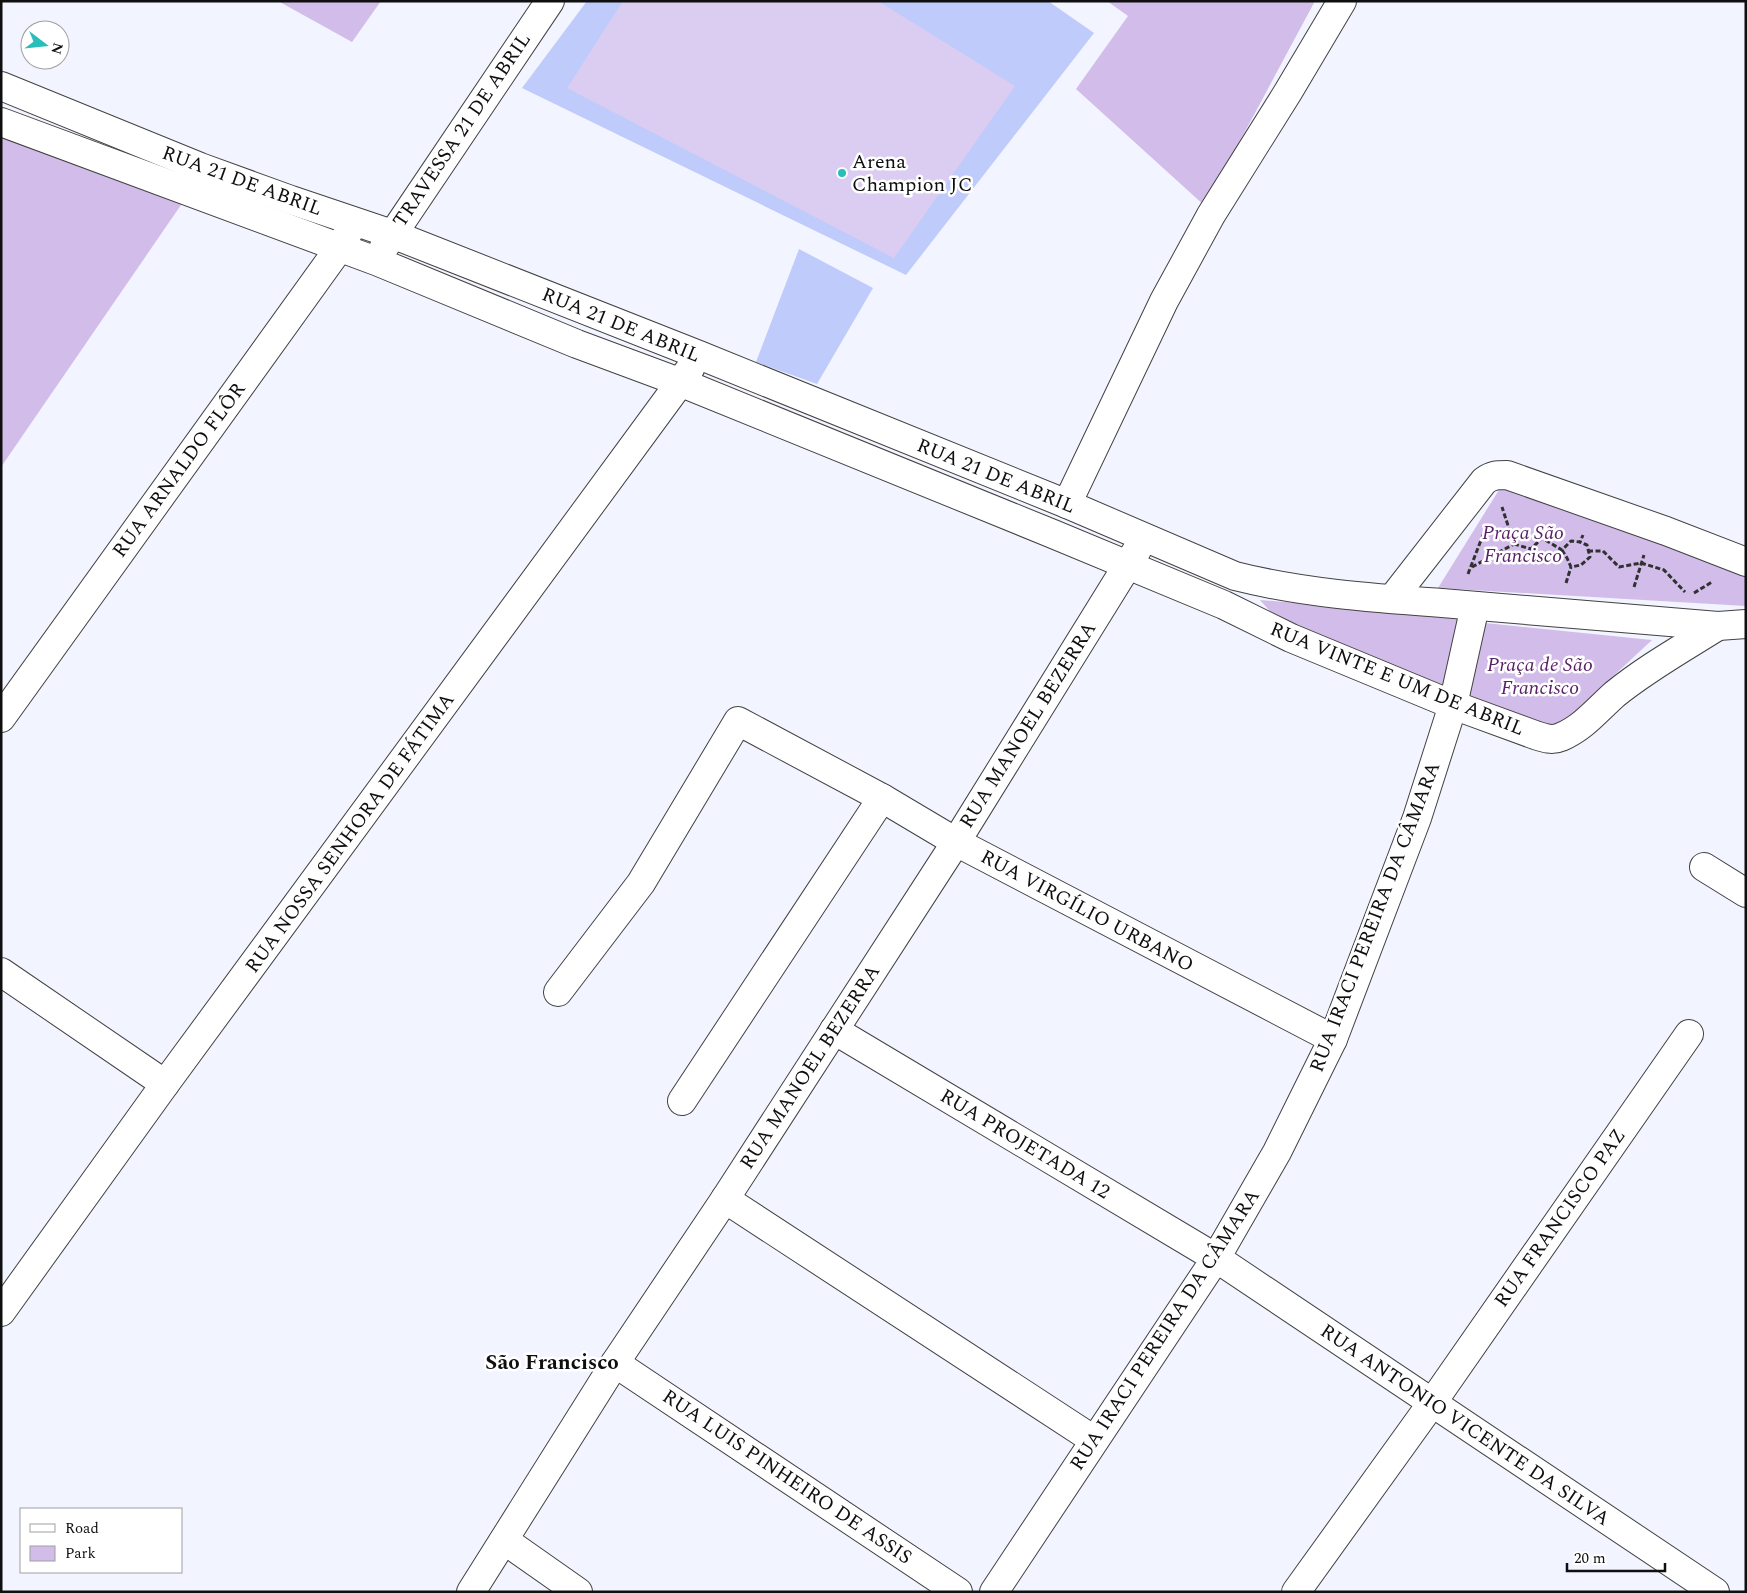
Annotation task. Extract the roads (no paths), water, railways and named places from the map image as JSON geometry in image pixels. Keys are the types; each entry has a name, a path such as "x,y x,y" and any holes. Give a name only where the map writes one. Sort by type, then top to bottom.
{"street":[{"name":"TRAVESSA 21 DE ABRIL","path":"376,261 392,234 550,1"},
{"path":"1067,504 1164,302 1211,216 1342,1"},
{"name":"RUA 21 DE ABRIL","path":"1,86 200,167 392,234 1067,504 1235,576"},
{"name":"RUA 21 DE ABRIL","path":"1,122 376,261 577,344 682,383 1224,606"},
{"name":"RUA ARNALDO FLÔR","path":"1,718 340,247 355,221"},
{"name":"RUA NOSSA SENHORA DE FÁTIMA","path":"1,1312 165,1084 682,383 699,356"},
{"path":"1392,599 1484,481 1491,476 1498,475 1507,475 1638,521 1746,562"},
{"name":"RUA MANOEL BEZERRA","path":"471,1592 615,1363 725,1199 956,842 1144,538"},
{"name":"RUA VINTE E UM DE ABRIL","path":"1235,576 1317,591 1392,599 1718,626 1746,624"},
{"name":"RUA VINTE E UM DE ABRIL","path":"1224,606 1291,638 1453,705 1548,739 1557,739 1564,736 1584,723 1614,695 1648,670 1718,626"},
{"name":"RUA IRACI PEREIRA DA CÂMARA","path":"994,1592 1216,1258 1277,1152 1333,1039 1417,818 1453,705 1475,606"},
{"name":"RUA VIRGÍLIO URBANO","path":"558,992 641,883 738,721 882,798 956,842 1333,1039"},
{"path":"682,1101 882,798"},
{"path":"1704,867 1746,893"},
{"path":"1,972 165,1084"},
{"name":"RUA PROJETADA 12","path":"834,1030 1216,1258"},
{"name":"RUA FRANCISCO PAZ","path":"1296,1592 1432,1403 1688,1034"},
{"path":"725,1199 1094,1440"},
{"name":"RUA ANTONIO VICENTE DA SILVA","path":"1216,1258 1715,1592"},
{"name":"RUA LUIS PINHEIRO DE ASSIS","path":"615,1363 958,1592"},
{"path":"504,1540 578,1592"}],"place":[{"name":"Arena Champion JC","path":"842,173"}],"district":[{"name":"São Francisco","path":"552,1363"}],"park label":[{"name":"Praça São Francisco","path":"1523,544"},
{"name":"Praça de São Francisco","path":"1540,676"}]}
